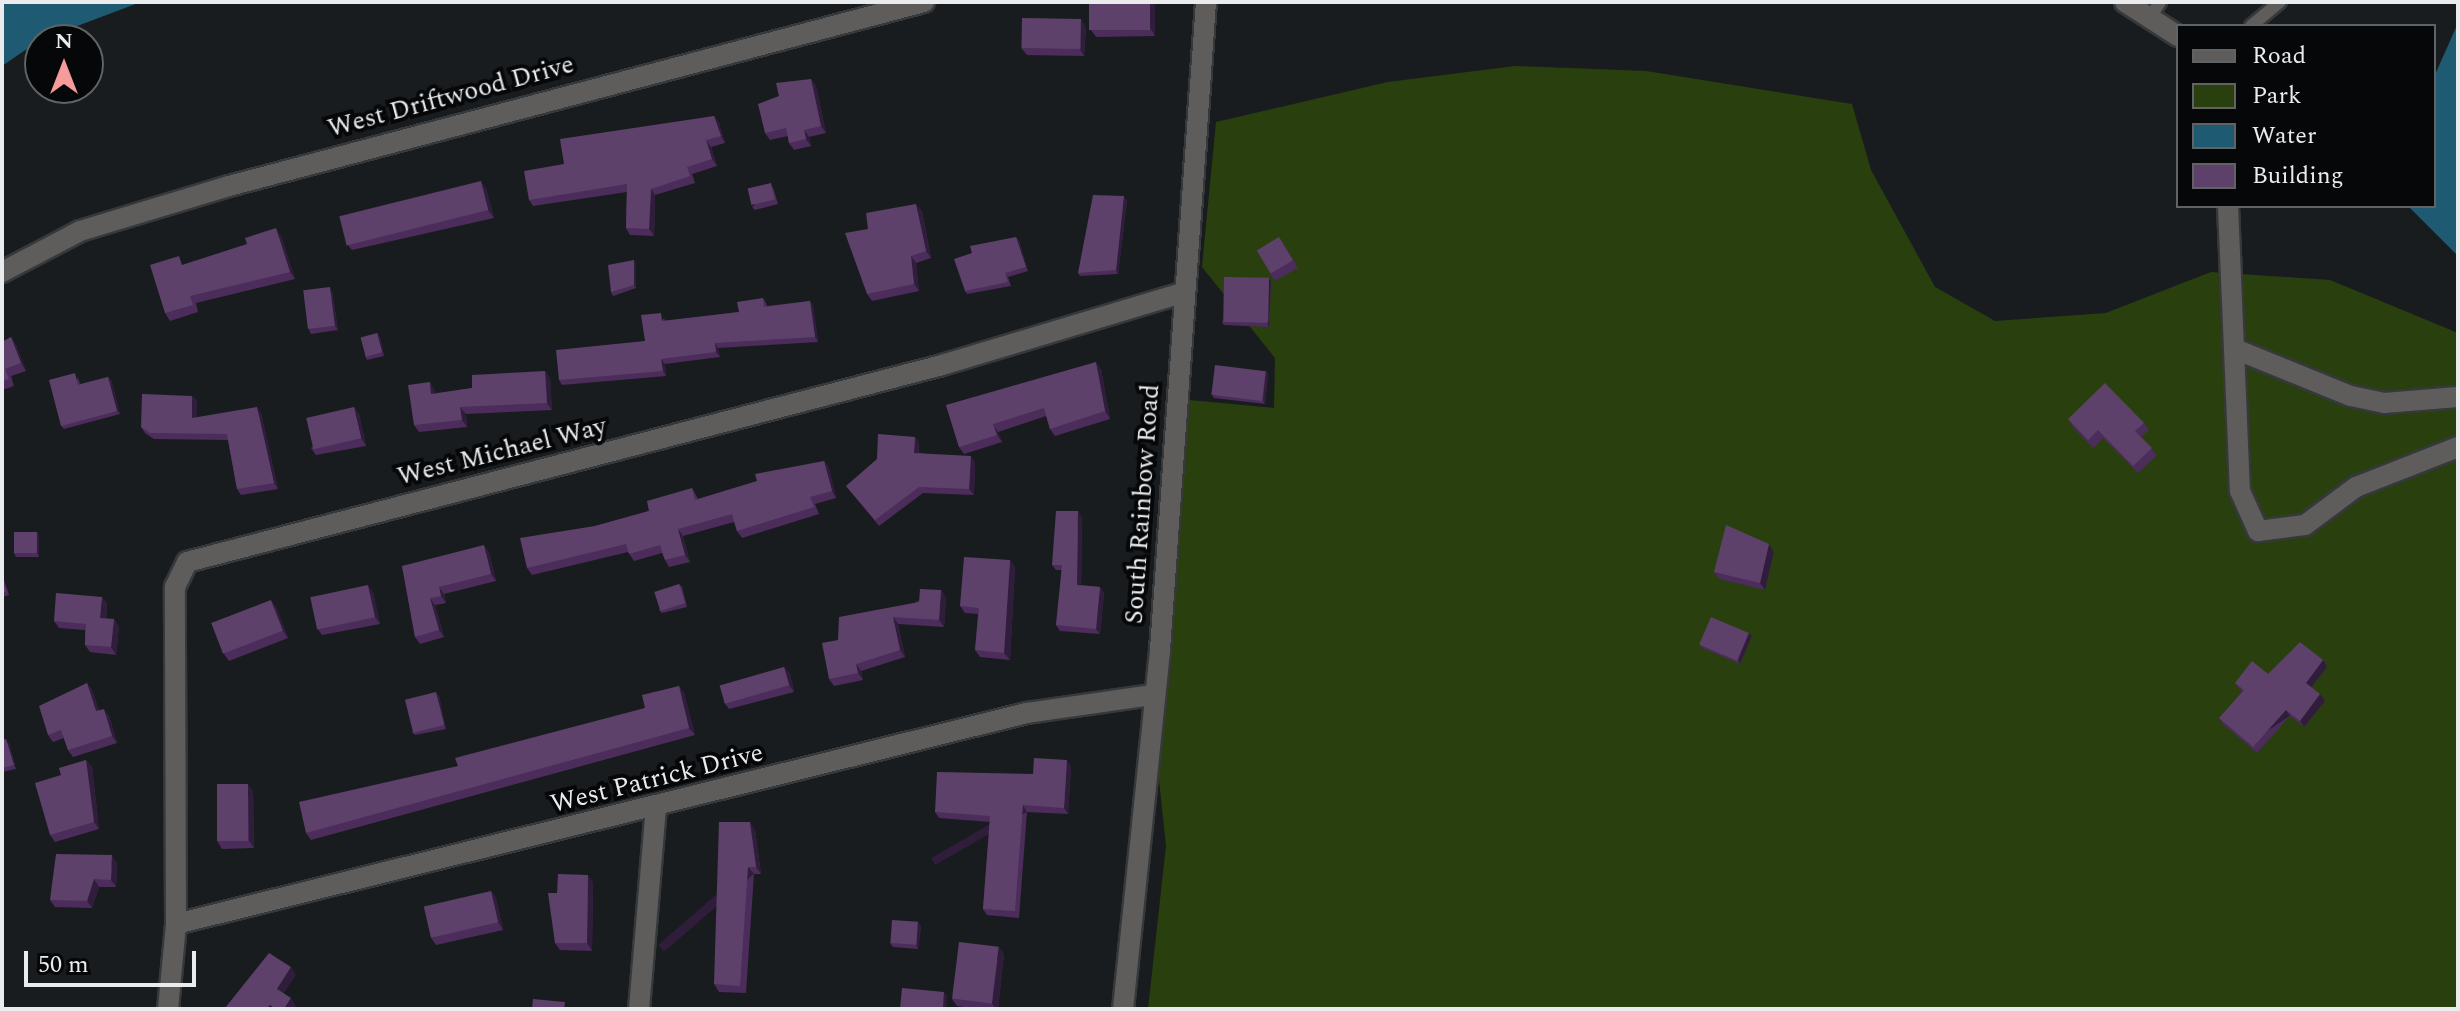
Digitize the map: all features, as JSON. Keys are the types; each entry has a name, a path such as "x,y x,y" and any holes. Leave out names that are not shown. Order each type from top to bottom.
{"street":[{"name":"West Driftwood Drive","path":"2,272 80,231 229,186 924,2"},
{"name":"South Rainbow Road","path":"1123,1009 1152,695 1206,2"},
{"path":"2125,2 2156,9 2176,34"},
{"path":"2228,208 2240,351 2240,491 2258,531 2305,525 2356,487 2458,447"},
{"name":"West Michael Way","path":"168,1009 176,924 175,587 187,562 942,365 1182,293"},
{"path":"2240,351 2351,396 2384,403 2458,397"},
{"name":"West Patrick Drive","path":"176,924 1027,713 1152,695"},
{"path":"639,1009 656,807"}],"lane":[{"path":"2253,24 2280,2"}],"green space":[{"path":"1515,66 1646,71 1852,104 1871,170 1935,287 1995,321 2106,313 2211,272 2330,280 2458,333 2458,1009 1148,1009 1166,846 1158,770 1189,400 1274,408 1275,358 1202,267 1216,122 1388,82"}],"water":[{"path":"2,2 141,2 83,24 24,24 24,51 2,66"},
{"path":"2458,23 2458,256 2410,208 2436,208 2436,72"}],"building":[{"path":"1089,2 1150,2 1150,30 1089,30"},
{"path":"1022,18 1081,19 1080,49 1021,48"},
{"path":"811,79 821,126 804,130 806,139 789,143 786,128 765,133 758,104 779,96 776,83"},
{"path":"714,116 721,136 706,140 712,159 687,167 690,176 651,189 649,229 626,228 627,184 529,200 524,171 564,164 560,139"},
{"path":"481,181 488,210 347,245 339,216"},
{"path":"771,183 775,200 751,205 748,188"},
{"path":"1093,195 1124,196 1116,270 1078,273"},
{"path":"916,204 926,251 911,256 914,284 867,294 845,233 868,229 866,213"},
{"path":"276,228 290,272 190,296 193,305 165,313 150,265 179,256 182,265 247,244 245,238"},
{"path":"1016,237 1026,267 1005,273 1008,282 965,291 954,259 972,253 970,246"},
{"path":"1279,237 1293,260 1271,274 1257,250"},
{"path":"634,260 634,285 611,292 608,265"},
{"path":"1224,277 1269,278 1268,323 1223,322"},
{"path":"330,287 335,326 308,329 303,290"},
{"path":"763,298 764,307 810,301 815,337 715,343 716,352 661,359 663,371 559,380 556,350 645,341 641,315 661,313 662,321 739,312 737,302"},
{"path":"377,333 382,352 366,357 361,337"},
{"path":"11,337 21,363 5,369 9,379 2,381 2,342"},
{"path":"1096,362 1105,411 1050,429 1044,408 993,424 997,435 959,447 946,405"},
{"path":"1215,365 1266,371 1262,401 1211,395"},
{"path":"545,371 547,403 460,407 462,420 414,425 408,385 430,382 431,394 472,388 472,375"},
{"path":"75,373 78,385 108,377 117,411 61,426 49,380"},
{"path":"2105,383 2144,423 2135,431 2152,448 2133,466 2098,430 2088,440 2068,419"},
{"path":"142,394 192,396 192,418 257,407 274,483 237,489 227,434 150,433 141,427"},
{"path":"354,407 361,438 313,449 306,418"},
{"path":"878,434 915,437 914,453 971,456 969,489 919,487 875,520 846,486 877,459"},
{"path":"824,461 832,491 810,497 814,507 737,531 732,514 678,529 685,555 665,560 660,545 629,554 626,544 527,568 520,538 595,526 649,511 647,501 692,488 695,500 757,481 755,474"},
{"path":"1056,511 1078,511 1077,585 1100,587 1096,629 1056,625 1062,565 1052,565"},
{"path":"1726,525 1769,544 1760,583 1714,572"},
{"path":"14,532 37,532 37,553 14,553"},
{"path":"484,545 491,574 439,587 441,596 430,598 439,630 415,637 402,566"},
{"path":"964,557 1010,560 1004,653 975,650 979,608 960,606"},
{"path":"679,584 685,603 660,611 654,592"},
{"path":"368,585 375,617 317,630 310,597"},
{"path":"920,589 941,590 939,620 893,617 900,650 856,664 858,673 829,679 822,643 838,640 839,617 919,602"},
{"path":"56,593 102,597 100,618 114,619 111,647 85,645 86,624 54,621"},
{"path":"271,600 283,631 223,654 211,623"},
{"path":"1711,617 1749,633 1737,661 1699,645"},
{"path":"2300,642 2323,660 2306,683 2320,694 2300,721 2286,710 2253,747 2219,718 2244,690 2235,683 2252,661 2268,674"},
{"path":"784,667 789,685 725,704 720,685"},
{"path":"87,683 96,711 104,709 112,736 68,750 61,730 48,735 39,706"},
{"path":"679,686 689,728 306,833 299,802 458,766 455,758 645,708 642,695"},
{"path":"436,692 444,725 413,733 405,700"},
{"path":"6,739 14,765 2,768 2,740"},
{"path":"1034,758 1067,760 1064,808 1023,805 1015,911 983,909 990,816 935,812 937,772 1033,774"},
{"path":"86,760 94,822 50,835 35,783 61,775 59,768"},
{"path":"217,784 248,784 248,841 217,841"},
{"path":"719,822 750,822 756,867 748,867 740,986 714,984"},
{"path":"56,854 112,855 111,880 94,879 87,901 50,900"},
{"path":"558,874 588,875 587,943 555,943 548,893 557,893"},
{"path":"491,891 498,922 431,938 424,907"},
{"path":"892,920 918,922 916,945 890,943"},
{"path":"959,942 999,947 992,1003 952,999"},
{"path":"269,953 291,967 277,989 291,998 284,1009 275,1009 270,1005 267,1009 225,1008"},
{"path":"902,988 944,992 943,1009 900,1009"},
{"path":"533,999 565,1002 564,1009 532,1009"}]}
